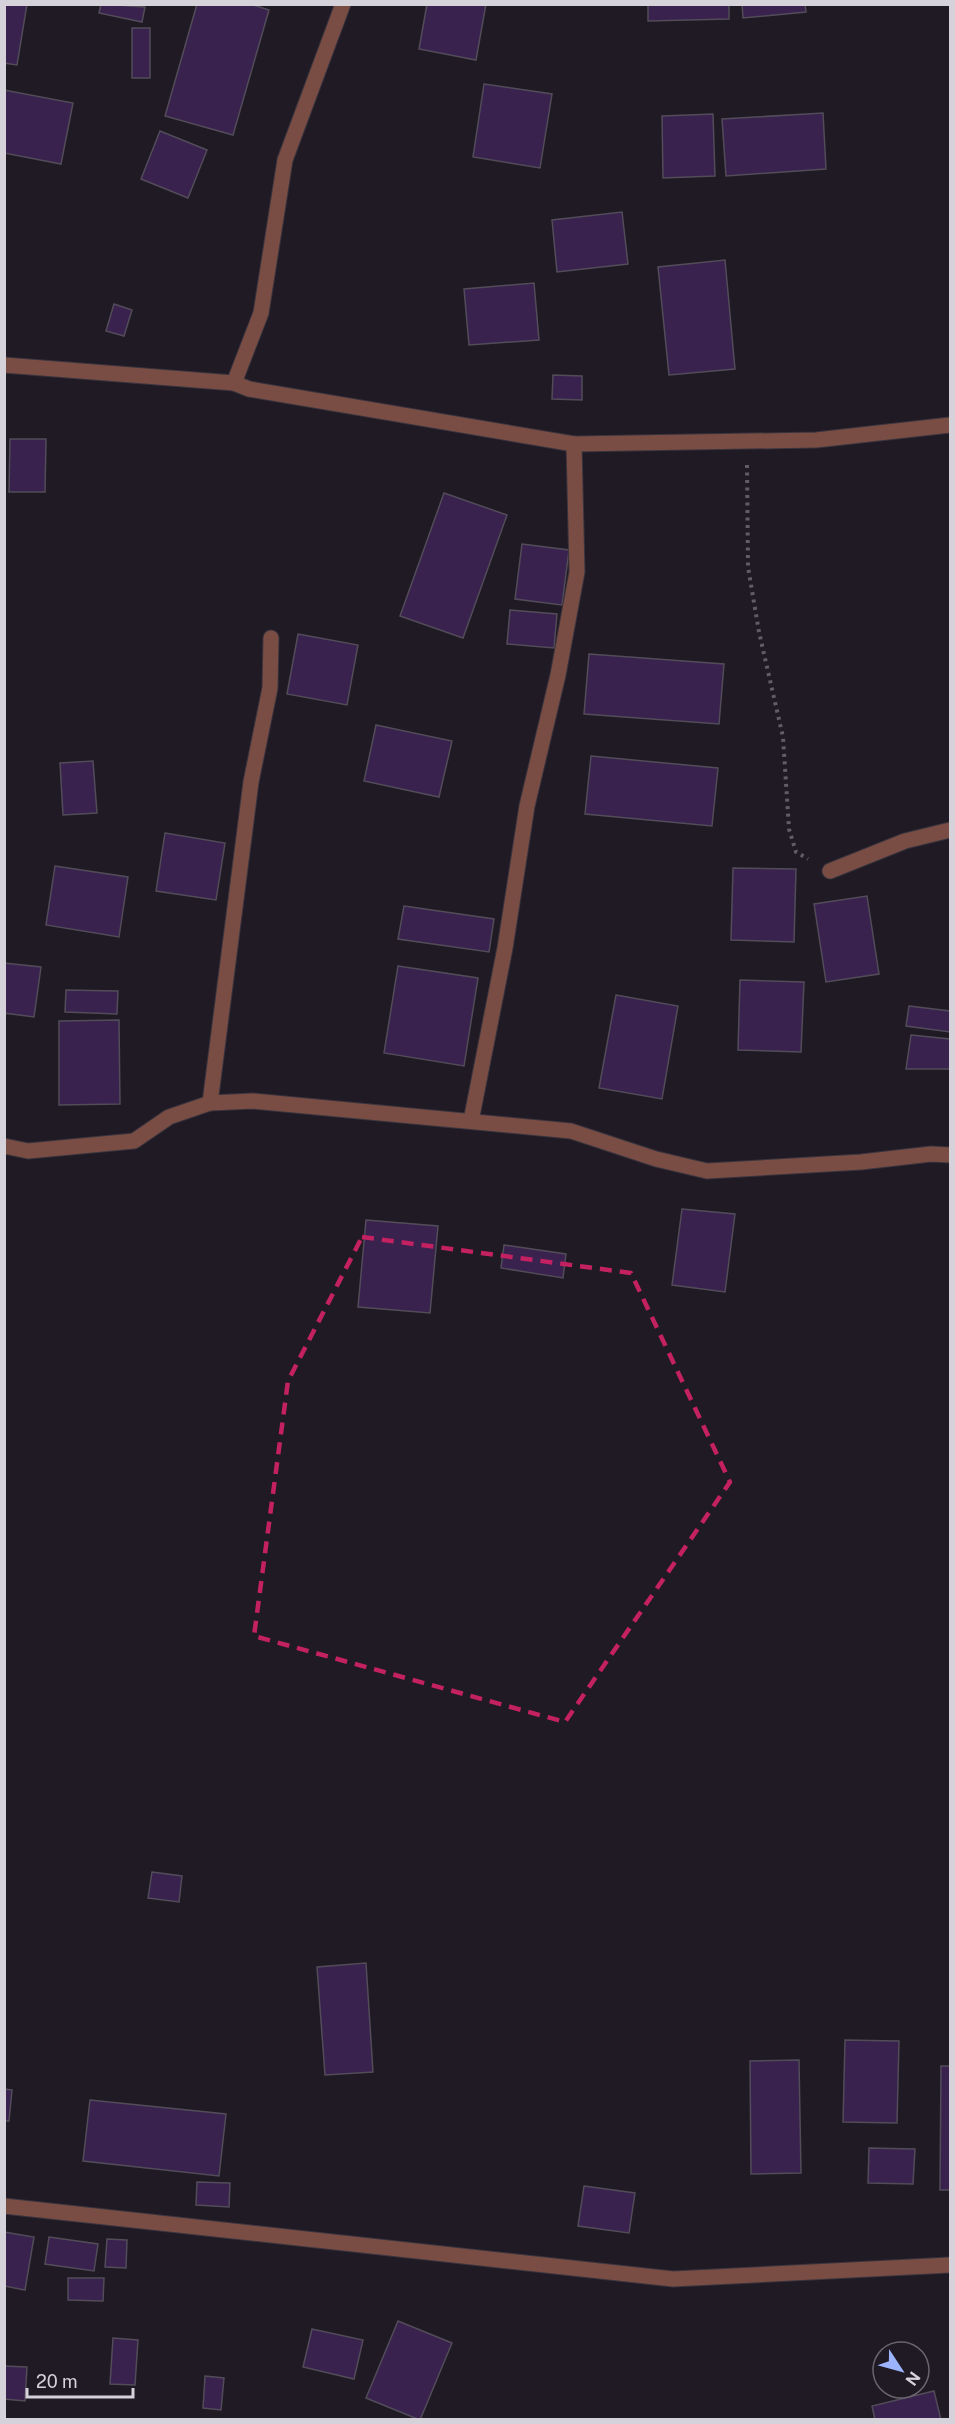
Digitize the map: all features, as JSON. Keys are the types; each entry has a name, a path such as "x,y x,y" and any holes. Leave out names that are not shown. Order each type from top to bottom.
{"street":[{"path":"234,383 261,313 285,160 344,4"},
{"path":"4,365 234,383 249,389 574,444 816,440 951,425"},
{"path":"471,1121 506,948 527,806 558,675 577,572 574,444"},
{"path":"210,1103 251,782 270,688 271,638"},
{"path":"830,871 905,841 951,830"},
{"path":"4,1146 27,1151 134,1141 168,1117 210,1103 253,1101 571,1131 656,1159 707,1171 861,1162 931,1154 951,1155"},
{"path":"4,2206 674,2279 951,2265"}],"path":[{"path":"746,440 748,567 759,632 783,737 789,829 796,852 830,871"}],"highlighted area":[{"path":"362,1237 631,1273 730,1482 565,1722 254,1636 288,1381"}],"building":[{"path":"4,4 27,4 17,65 4,63"},
{"path":"101,4 145,7 142,22 99,13"},
{"path":"197,4 250,4 269,10 233,135 165,116"},
{"path":"427,4 486,4 476,60 419,49"},
{"path":"648,4 729,4 729,19 648,21"},
{"path":"742,4 805,4 806,12 743,18"},
{"path":"132,28 150,28 150,78 132,78"},
{"path":"484,84 552,94 540,168 473,157"},
{"path":"4,90 73,103 61,164 4,153"},
{"path":"823,113 826,169 726,176 722,119"},
{"path":"713,114 715,176 663,178 662,116"},
{"path":"160,131 207,150 188,198 141,179"},
{"path":"622,212 628,264 557,272 552,220"},
{"path":"725,260 735,369 669,375 658,267"},
{"path":"534,283 539,340 469,345 464,289"},
{"path":"114,304 132,310 124,336 106,331"},
{"path":"553,375 582,376 582,400 552,399"},
{"path":"10,439 46,439 45,492 9,492"},
{"path":"444,493 507,515 463,638 400,616"},
{"path":"522,544 569,550 562,605 515,599"},
{"path":"510,610 557,614 554,648 507,644"},
{"path":"298,634 358,645 347,705 287,694"},
{"path":"589,654 724,664 719,724 584,714"},
{"path":"376,725 452,741 439,797 364,781"},
{"path":"591,756 718,768 712,826 585,814"},
{"path":"93,761 97,813 63,815 60,763"},
{"path":"165,833 225,843 216,900 156,891"},
{"path":"55,866 128,877 119,937 46,925"},
{"path":"733,868 796,869 794,942 731,940"},
{"path":"867,896 879,974 826,982 814,904"},
{"path":"404,906 494,919 489,952 398,939"},
{"path":"4,963 41,967 34,1017 4,1013"},
{"path":"398,966 478,978 464,1066 384,1053"},
{"path":"740,980 804,982 801,1052 738,1050"},
{"path":"66,990 118,991 117,1014 65,1012"},
{"path":"616,995 678,1006 662,1099 599,1088"},
{"path":"909,1006 950,1011 950,1032 906,1026"},
{"path":"119,1020 120,1104 59,1105 59,1021"},
{"path":"911,1035 950,1039 950,1069 906,1069"},
{"path":"682,1209 735,1214 725,1292 672,1285"},
{"path":"366,1220 438,1226 430,1313 358,1307"},
{"path":"504,1245 566,1254 563,1278 501,1268"},
{"path":"152,1872 182,1876 179,1902 148,1898"},
{"path":"366,1963 373,2072 325,2075 317,1967"},
{"path":"845,2040 899,2041 897,2123 843,2122"},
{"path":"799,2060 801,2173 751,2174 750,2061"},
{"path":"941,2066 950,2066 950,2190 940,2190"},
{"path":"4,2089 12,2090 9,2121 4,2121"},
{"path":"90,2100 226,2114 219,2176 83,2161"},
{"path":"869,2148 915,2149 913,2184 868,2183"},
{"path":"197,2182 230,2183 229,2207 196,2205"},
{"path":"584,2186 635,2193 629,2233 578,2226"},
{"path":"4,2232 34,2237 25,2290 4,2286"},
{"path":"49,2237 98,2244 94,2271 45,2264"},
{"path":"107,2239 127,2240 126,2268 105,2267"},
{"path":"68,2278 104,2278 103,2301 68,2300"},
{"path":"398,2321 452,2343 420,2420 366,2398"},
{"path":"312,2329 363,2340 354,2379 303,2367"},
{"path":"113,2338 138,2340 135,2385 110,2384"},
{"path":"4,2366 27,2367 25,2401 4,2399"},
{"path":"205,2376 224,2378 221,2410 203,2408"},
{"path":"934,2391 941,2420 875,2420 872,2406 897,2400 931,2400 931,2392"}]}
